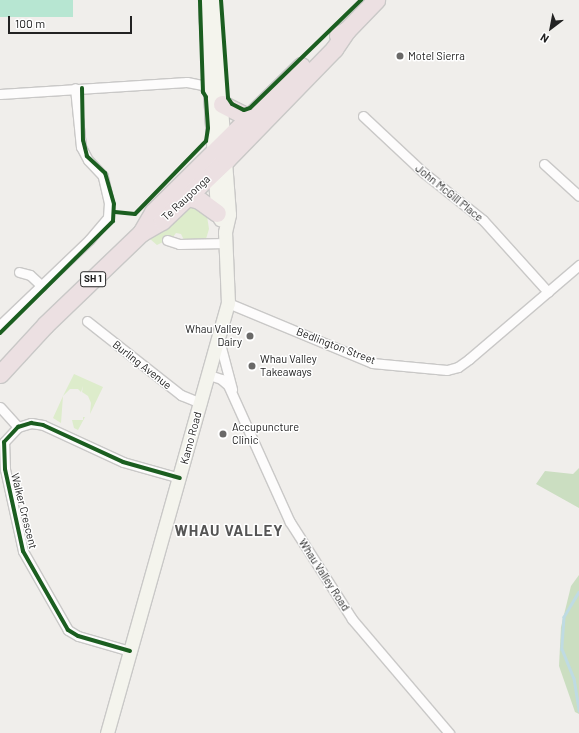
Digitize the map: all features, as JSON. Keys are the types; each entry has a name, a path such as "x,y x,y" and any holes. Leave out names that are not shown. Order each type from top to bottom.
{"highway":[{"name":"SH 1","path":"141,233 153,212 220,156 250,118 326,42 347,30 376,0"},
{"name":"Te Rauponga","path":"0,374 45,325 141,233 162,221 188,198 220,156 334,49 347,30"},
{"path":"216,99 250,118"},
{"path":"188,198 199,200 217,213"}],"main road":[{"name":"Kamo Road","path":"207,0 205,8 208,66 216,99"},
{"name":"Kamo Road","path":"107,733 219,340 228,303 226,238 229,214 220,156 216,99 213,0"},
{"name":"Kamo Road","path":"220,156 217,213 226,238"}],"street":[{"path":"187,82 198,78 208,66"},
{"path":"0,94 187,82 203,85 216,99"},
{"path":"0,325 42,286 104,223 109,210 103,176 83,154 75,88"},
{"name":"John McGill Place","path":"363,116 424,173 483,220 548,292"},
{"path":"544,164 579,196"},
{"path":"167,240 179,244 226,238"},
{"name":"Bedlington Street","path":"228,303 372,362 447,370 458,367 469,359 579,265"},
{"path":"19,272 30,275 42,286"},
{"name":"Burling Avenue","path":"87,321 180,395 201,403"},
{"name":"Whau Valley Road","path":"219,340 234,396 290,522 352,620 449,733"},
{"name":"Whau Valley Road","path":"209,375 221,378 234,396"},
{"path":"0,407 18,427 32,423 43,425 123,462 180,478"},
{"name":"Walker Crescent","path":"18,427 8,435 2,451 25,555 68,630 78,636 130,651"}],"green space":[{"path":"0,0 73,0 73,17 0,17"},
{"path":"192,204 207,216 209,229 206,239 184,240 181,234 176,233 173,237 157,245 150,239 184,207"},
{"path":"74,374 103,387 90,414 91,403 88,396 82,392 83,386 81,392 78,389 70,389 63,396"},
{"path":"63,396 61,423 53,418"},
{"path":"83,417 85,417 78,430 74,428 72,420 83,420"},
{"path":"579,468 579,508 536,484 545,471 573,474"},
{"path":"579,575 579,714 575,712 559,666 561,627 571,586"}],"waterway":[{"path":"579,592 564,617 562,649 574,678 579,711"}],"cycle path":[{"path":"115,212 135,214 206,141 208,128 206,97 203,92 200,0"},
{"path":"221,0 228,98 232,104 244,110 250,108 361,0"},
{"path":"0,333 113,221 114,204 105,173 87,156 83,140 82,88"},
{"path":"130,651 78,636 68,630 23,551 5,469 4,442 18,427 31,423 43,425 123,462 180,478"}],"place":[{"name":"Motel Sierra","path":"400,56"},
{"name":"Whau Valley Dairy","path":"250,336"},
{"name":"Whau Valley Takeaways","path":"252,366"},
{"name":"Accupuncture Clinic","path":"223,434"}],"district":[{"name":"WHAU VALLEY","path":"229,531"}]}
